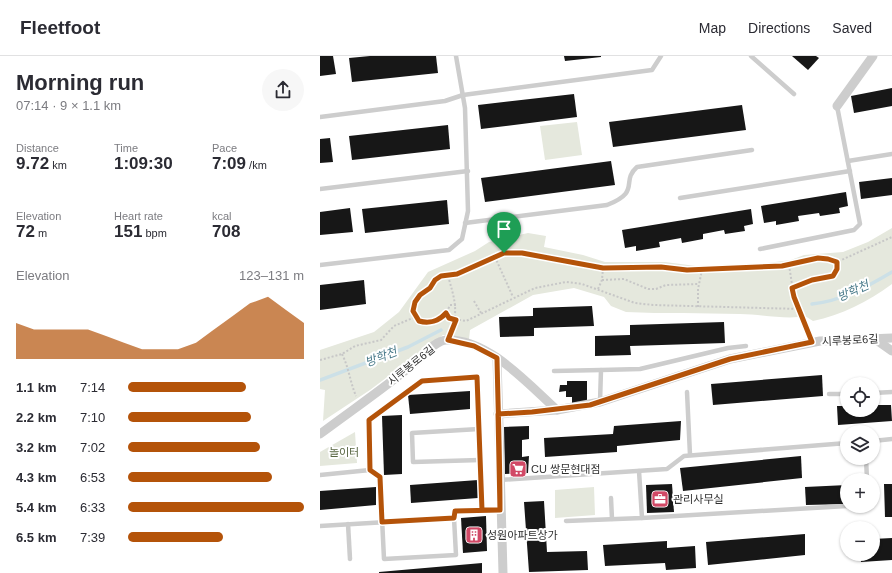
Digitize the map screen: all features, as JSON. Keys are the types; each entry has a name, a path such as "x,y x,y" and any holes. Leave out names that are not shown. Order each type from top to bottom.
{"street":[{"path":"837,106 873,56"},
{"name":"시루봉로6길","path":"320,434 416,362 436,344 448,340 474,346 497,358 557,410 600,402 730,359 812,342 892,338"},
{"path":"876,339 892,351"},
{"path":"497,358 500,510 503,573"},
{"path":"498,414 557,410"}],"lane":[{"path":"320,265 449,250 462,239 468,211 468,171 463,95 456,56"},
{"path":"320,117 445,101 463,95 652,70 661,56"},
{"path":"751,56 794,94"},
{"path":"760,249 854,230 860,224 837,106"},
{"path":"465,223 607,205 621,200 628,192 632,171 637,167 752,150"},
{"path":"848,161 892,154"},
{"path":"680,198 850,170"},
{"path":"320,189 468,171"},
{"path":"554,371 640,369 728,348 746,346"},
{"path":"600,402 601,370"},
{"path":"370,470 369,420 422,381 477,377 482,510"},
{"path":"687,392 690,455"},
{"path":"880,393 892,392"},
{"path":"829,394 840,394"},
{"path":"479,429 412,433 413,462 480,460"},
{"path":"880,440 892,439"},
{"path":"500,480 667,469 684,456 690,455 840,444"},
{"path":"320,475 370,470 380,477 384,558 456,555 455,511 500,510"},
{"path":"639,471 642,518"},
{"path":"611,498 612,519"},
{"path":"566,521 840,506"},
{"path":"320,526 454,518"},
{"path":"348,524 350,559"}],"path":[{"path":"456,305 450,305 442,318 426,323 419,321 413,311 415,302 420,295 430,288 435,280 441,276 457,274 504,253 522,253 603,268 661,267 702,270 789,265 818,258 837,262 892,237"},
{"path":"495,257 513,297"},
{"path":"792,288 812,280 833,276 837,269 837,262"},
{"path":"789,265 792,288 812,342"},
{"path":"598,289 602,280 603,268"},
{"path":"698,307 699,284 702,270"},
{"path":"448,275 456,305 456,320 448,340"},
{"path":"602,280 624,279 648,289 656,289 660,286 666,285 699,284"},
{"path":"446,313 449,318 466,321 513,297 535,288 560,283 582,284 635,303 698,307 799,309"},
{"path":"474,300 481,313"},
{"path":"320,360 342,354 355,346 381,340 394,326 416,317"},
{"path":"342,354 346,361 350,382 359,405"}],"green space":[{"path":"577,122 582,155 545,160 540,126"},
{"path":"892,228 892,284 864,302 834,315 813,321 805,316 790,317 748,314 626,312 611,306 604,297 574,288 533,295 470,330 469,339 443,335 370,390 323,421 325,390 320,389 320,350 374,332 399,312 428,272 475,251 489,242 528,233 546,236 544,247 583,255 605,262 665,262 696,266 767,263 791,260 804,255 843,252 868,242"},
{"name":"놀이터","path":"355,432 357,463 320,466 320,452"},
{"path":"594,487 595,515 555,518 555,490"}],"building":[{"path":"320,56 333,56 336,74 320,76"},
{"path":"370,56 436,56 438,73 352,82 349,58"},
{"path":"564,56 601,56 601,57 565,61"},
{"path":"792,56 816,56 819,58 808,70"},
{"path":"892,88 892,106 854,113 851,96"},
{"path":"574,94 577,117 481,129 478,105"},
{"path":"742,105 746,130 613,147 609,122"},
{"path":"448,125 450,149 352,160 349,136"},
{"path":"330,138 333,162 320,163 320,139"},
{"path":"611,161 615,185 485,202 481,178"},
{"path":"892,178 892,195 861,199 859,182"},
{"path":"846,192 848,206 839,208 840,213 820,216 819,213 798,216 799,221 776,225 776,221 764,223 761,206"},
{"path":"447,200 449,224 365,233 362,209"},
{"path":"350,208 353,232 320,235 320,212"},
{"path":"751,209 753,224 744,226 745,231 725,234 724,230 703,234 703,239 682,243 681,238 659,242 660,247 636,251 636,246 625,248 622,230"},
{"path":"364,280 366,304 320,310 320,285"},
{"path":"592,306 594,326 534,328 534,336 500,337 499,317 533,316 533,308"},
{"path":"724,322 725,343 630,346 631,355 595,356 595,336 630,335 630,325"},
{"path":"822,375 823,396 713,405 711,384"},
{"path":"567,381 587,381 587,402 572,403 572,397 566,397 566,391 559,392 560,385 567,385"},
{"path":"470,391 470,409 410,414 408,395"},
{"path":"880,405 891,405 892,421 838,425 837,406 840,406 840,417 880,417"},
{"path":"402,415 402,474 384,475 382,416"},
{"path":"681,421 680,440 617,446 617,452 545,457 544,438 613,434 614,426"},
{"path":"529,426 529,439 522,440 522,457 529,456 528,473 505,474 504,427"},
{"path":"801,456 802,478 683,491 680,468"},
{"path":"478,480 478,498 411,503 410,485"},
{"name":"관리사무실","path":"672,484 674,512 647,513 646,485"},
{"path":"884,484 892,484 892,517 885,517"},
{"path":"840,485 840,504 806,505 805,487"},
{"path":"376,487 376,505 320,510 320,491"},
{"path":"544,501 547,552 587,551 588,570 529,572 524,502"},
{"name":"성원아파트상가","path":"486,516 487,551 463,553 461,518"},
{"path":"805,534 805,555 708,565 706,542"},
{"path":"892,538 892,560 880,561 880,539"},
{"path":"667,541 667,548 695,546 696,568 666,570 665,563 605,566 603,545"},
{"path":"482,563 482,573 379,573 379,572"}],"waterway":[{"name":"방학천","path":"812,304 843,297 892,272"},
{"name":"방학천","path":"320,380 408,347 441,330"}],"place":[{"name":"CU 쌍문현대점","path":"518,469"},
{"name":"관리사무실","path":"660,499"},
{"name":"성원아파트상가","path":"474,535"}],"route":[{"path":"504,253 457,274 441,276 435,280 430,288 420,295 415,302 413,311 419,321 426,323 442,318 446,313 449,318 456,320 448,340 474,346 497,358 498,414 500,480 500,510 455,511 454,518 382,522 380,477 370,470 369,420 422,381 477,377 482,510 500,510 498,414 557,410 590,405 730,359 812,342 794,297 792,288 812,280 833,276 837,269 837,262 818,258 782,266 761,268 717,270 687,270 661,267 603,268 522,253 504,253"}]}
